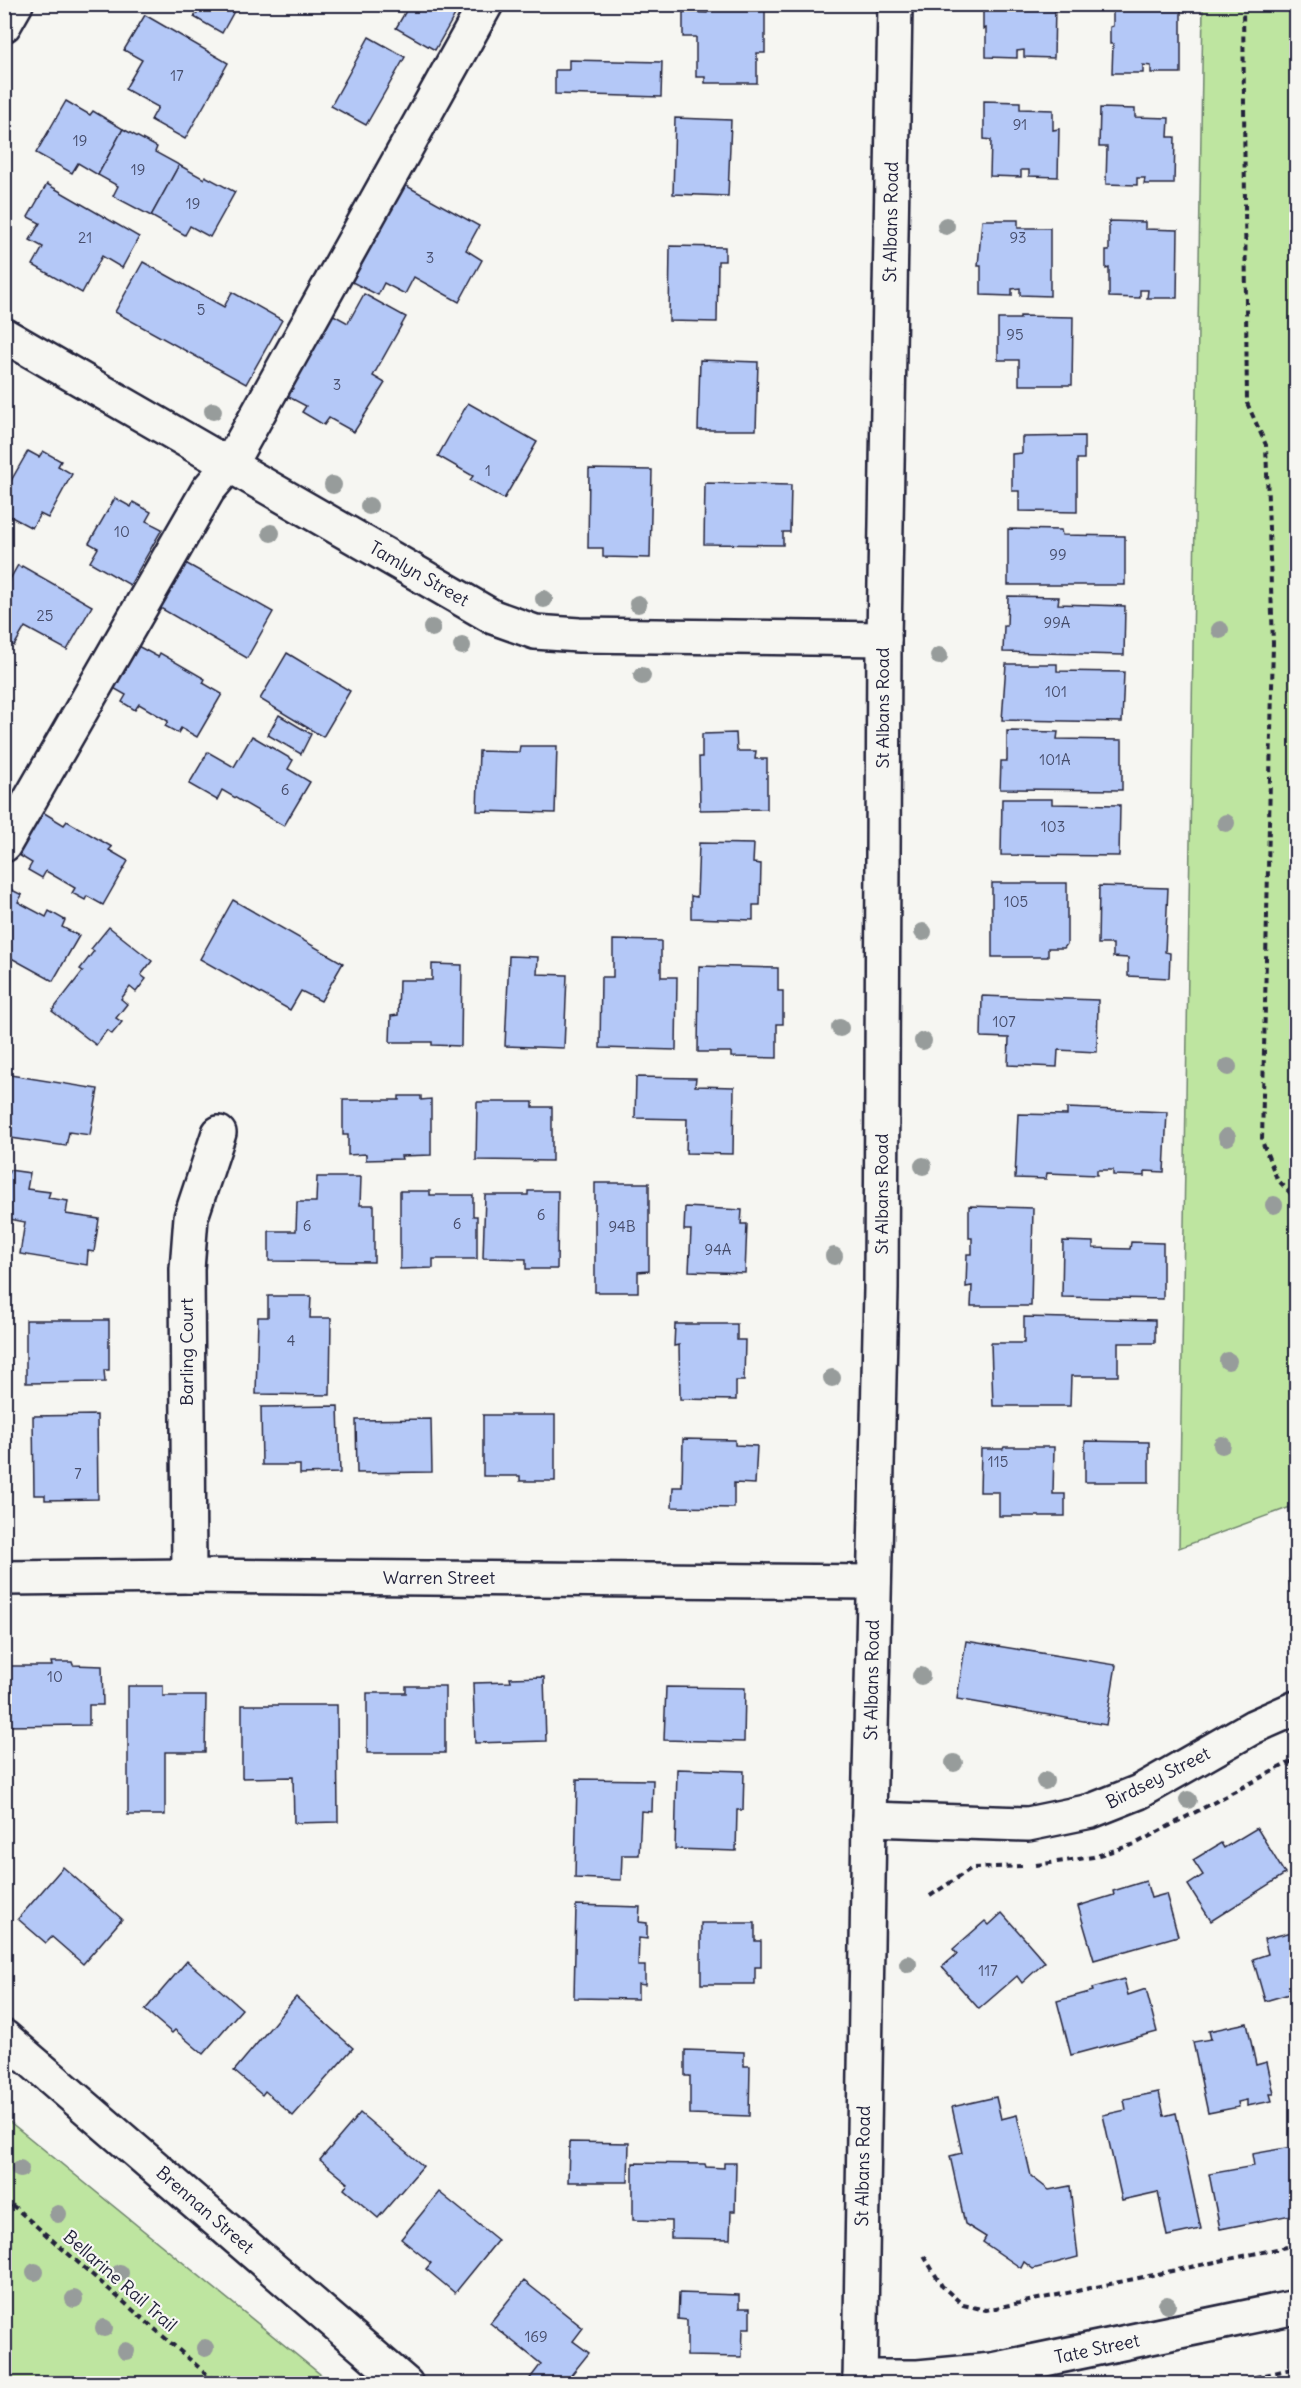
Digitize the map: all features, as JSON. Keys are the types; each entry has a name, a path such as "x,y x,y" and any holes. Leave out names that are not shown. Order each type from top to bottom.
{"street":[{"path":"4,25 16,4"},
{"path":"4,845 208,490 230,464 486,4"},
{"name":"St Albans Road","path":"860,2380 881,1277 884,639 895,4"},
{"name":"Tamlyn Street","path":"4,335 493,617 535,632 579,635 884,639"},
{"name":"Barling Court","path":"189,1576 187,1269 191,1217 219,1133"},
{"name":"Warren Street","path":"4,1578 189,1576 874,1582"},
{"name":"Birdsey Street","path":"869,1819 1028,1824 1091,1811 1139,1792 1253,1727 1296,1708"},
{"name":"Brennan Street","path":"4,2037 406,2384"},
{"name":"Tate Street","path":"860,2380 992,2370 1296,2307"}],"path":[{"path":"1243,4 1247,403 1266,445 1273,643 1262,1141 1277,1179 1296,1199"},
{"name":"Bellarine Rail Trail","path":"4,2198 218,2384"},
{"path":"924,2256 942,2286 963,2305 986,2310 1296,2245"},
{"path":"1224,2384 1296,2368"}],"green space":[{"path":"1203,5 1296,5 1296,1505 1179,1548"},
{"path":"5,2118 331,2383 5,2383"}],"building":[{"path":"182,4 238,4 222,33 194,17 197,13"},
{"path":"410,4 461,4 435,50 396,28"},
{"path":"986,4 1055,4 1054,58 1024,57 1024,50 1017,51 1017,58 986,57 986,28 983,29 983,11 986,11"},
{"path":"1113,4 1181,5 1181,73 1151,73 1151,66 1143,65 1143,73 1112,73 1113,44 1110,44 1110,27 1113,26"},
{"path":"707,9 765,9 765,53 757,53 757,83 705,83 705,77 696,77 696,37 683,37 683,12 707,13"},
{"path":"145,15 228,63 185,139 151,120 158,107 125,89 142,60 124,50"},
{"path":"369,37 405,57 366,125 331,106"},
{"path":"569,60 662,62 661,97 555,94 555,70 569,70"},
{"path":"66,101 90,115 93,111 123,129 98,175 78,163 72,173 36,153"},
{"path":"984,101 1020,102 1020,109 1053,110 1053,130 1059,129 1058,177 1029,176 1029,170 1021,170 1021,177 990,176 991,140 984,139"},
{"path":"1100,108 1135,109 1135,117 1169,118 1168,137 1175,137 1174,184 1144,184 1145,178 1137,178 1137,185 1106,184 1107,147 1099,147"},
{"path":"675,118 731,120 728,196 673,194"},
{"path":"123,129 157,147 155,152 179,165 151,216 113,196 118,186 98,175"},
{"path":"179,165 235,192 210,237 190,226 185,235 151,216"},
{"path":"47,184 139,237 122,268 102,256 82,293 33,265 43,247 30,240 40,223 28,217"},
{"path":"405,185 479,226 466,250 482,260 459,302 414,277 405,294 384,283 378,295 352,282"},
{"path":"982,220 1018,220 1018,228 1050,228 1050,296 1020,295 1020,288 1012,289 1012,296 981,295 981,266 978,266"},
{"path":"1109,221 1145,222 1145,229 1178,230 1177,298 1147,298 1148,290 1140,290 1140,298 1109,297 1109,268 1106,269 1106,251 1109,251"},
{"path":"670,246 725,247 725,261 718,261 717,322 669,321"},
{"path":"143,262 224,307 232,292 282,320 246,384 115,312"},
{"path":"364,294 406,317 373,376 385,383 354,432 329,418 324,425 302,412 306,406 285,395 330,313 348,323"},
{"path":"1020,316 1073,317 1072,385 1019,385 1019,360 998,360 998,319 1020,319"},
{"path":"700,360 758,362 756,430 698,430"},
{"path":"468,403 537,442 504,499 470,480 473,476 438,456"},
{"path":"1084,436 1084,459 1077,459 1077,512 1019,511 1019,491 1012,491 1012,454 1022,453 1022,437"},
{"path":"28,451 39,457 43,451 61,461 58,466 72,474 48,518 40,514 32,528 4,513 4,493"},
{"path":"589,469 652,470 650,558 603,557 603,548 588,548"},
{"path":"705,483 791,485 790,532 783,532 783,545 704,544"},
{"path":"115,498 131,507 133,502 151,512 146,521 162,529 130,585 90,562 98,548 89,543"},
{"path":"1008,529 1061,530 1062,535 1125,536 1125,585 1008,585"},
{"path":"180,560 273,612 247,658 155,605"},
{"path":"18,565 92,606 67,650 25,627 14,646 4,640 4,590"},
{"path":"1008,596 1059,597 1058,604 1125,606 1124,655 1003,652"},
{"path":"134,644 158,657 160,653 205,679 203,683 222,694 197,737 181,728 178,733 165,726 168,721 139,704 135,710 122,702 126,695 110,686"},
{"path":"287,653 350,691 323,737 260,699"},
{"path":"1006,664 1057,664 1057,671 1124,672 1122,722 1002,720"},
{"path":"279,715 311,734 301,754 268,735"},
{"path":"1007,731 1058,732 1057,739 1122,740 1122,790 1000,789 1001,761 1007,761"},
{"path":"736,733 737,751 756,751 755,759 767,759 767,809 700,810 699,757 702,757 702,734"},
{"path":"252,736 293,760 288,769 310,782 284,826 222,790 217,800 189,784 208,752 234,767"},
{"path":"520,746 557,746 555,813 477,811 479,751 519,752"},
{"path":"1002,799 1052,799 1052,804 1120,805 1119,856 1001,855"},
{"path":"41,811 64,825 67,821 112,847 109,850 128,861 103,905 87,896 85,900 72,893 75,888 46,871 42,878 28,870 32,863 17,854"},
{"path":"699,843 754,844 753,863 761,864 760,905 753,905 753,920 691,918 691,896 697,897"},
{"path":"992,883 1067,883 1067,944 1064,948 1048,948 1048,957 992,957"},
{"path":"1099,886 1168,888 1165,952 1170,953 1169,978 1128,976 1128,958 1113,957 1113,944 1098,944"},
{"path":"6,887 22,895 18,902 46,917 49,911 65,920 62,927 79,936 53,981 4,954 4,891"},
{"path":"233,900 343,963 321,1001 301,991 290,1010 200,959"},
{"path":"109,927 152,961 141,975 146,979 136,992 130,987 121,999 127,1004 116,1018 122,1022 112,1034 107,1030 96,1045 52,1011 83,971 80,969 94,951 91,949"},
{"path":"613,940 661,941 661,977 677,977 676,1050 600,1048 601,977 613,977"},
{"path":"509,956 538,957 537,974 567,975 564,1048 505,1046"},
{"path":"432,964 462,965 461,1046 432,1045 432,1042 390,1042 391,1016 398,1015 399,980 432,980"},
{"path":"699,966 778,968 778,991 783,991 783,1024 777,1024 777,1058 731,1057 731,1052 698,1052"},
{"path":"982,996 1098,1000 1097,1052 1058,1050 1057,1067 1008,1065 1009,1038 981,1037"},
{"path":"4,1074 98,1089 90,1135 69,1132 66,1146 4,1137"},
{"path":"636,1077 696,1078 695,1086 734,1087 733,1154 686,1153 687,1119 635,1118"},
{"path":"399,1096 421,1096 421,1100 431,1099 431,1155 366,1160 366,1154 348,1155 348,1135 343,1135 343,1100 399,1100"},
{"path":"477,1102 533,1102 533,1107 552,1107 552,1161 476,1160"},
{"path":"1067,1108 1167,1112 1164,1172 1145,1171 1145,1176 1113,1175 1113,1170 1097,1170 1097,1175 1047,1173 1046,1179 1015,1178 1018,1114 1067,1115"},
{"path":"9,1170 30,1173 27,1189 50,1192 48,1198 68,1201 66,1214 99,1219 94,1252 88,1251 87,1265 20,1254 25,1222 4,1218 4,1200"},
{"path":"317,1177 361,1177 360,1205 374,1205 374,1262 269,1261 269,1231 296,1231 297,1202 316,1202"},
{"path":"595,1183 649,1183 649,1271 638,1272 638,1292 595,1292"},
{"path":"400,1191 430,1191 430,1195 473,1195 473,1216 477,1216 477,1259 433,1259 433,1268 400,1269"},
{"path":"528,1191 558,1191 557,1269 526,1269 526,1259 483,1258 485,1195 528,1195"},
{"path":"969,1206 1033,1208 1031,1306 971,1306 972,1286 966,1287 967,1254 972,1254 972,1238 969,1238"},
{"path":"685,1207 742,1210 741,1224 747,1224 745,1273 689,1271 691,1230 684,1230"},
{"path":"1063,1241 1093,1242 1093,1248 1130,1249 1131,1242 1163,1243 1163,1299 1062,1297"},
{"path":"268,1296 311,1296 310,1318 331,1318 330,1395 256,1394 258,1317 268,1317"},
{"path":"1024,1317 1155,1320 1155,1343 1118,1343 1118,1376 1071,1376 1070,1406 993,1406 991,1343 1024,1343"},
{"path":"26,1320 109,1320 109,1370 104,1370 105,1382 26,1383"},
{"path":"675,1324 737,1324 737,1340 745,1340 744,1381 736,1381 736,1400 680,1399 679,1345 674,1346"},
{"path":"338,1406 340,1473 300,1474 300,1465 262,1465 261,1407"},
{"path":"97,1415 98,1499 45,1500 45,1495 34,1495 33,1416"},
{"path":"483,1415 555,1415 555,1481 520,1481 520,1476 483,1476"},
{"path":"431,1419 432,1472 357,1473 356,1420"},
{"path":"683,1439 735,1440 735,1445 757,1446 755,1484 734,1483 734,1508 672,1507 673,1487 682,1487"},
{"path":"1085,1441 1149,1442 1149,1482 1085,1482"},
{"path":"1004,1447 1054,1447 1053,1494 1065,1494 1065,1516 999,1516 999,1492 980,1492 981,1449 1003,1449"},
{"path":"1296,1578 1296,1614 1289,1579"},
{"path":"966,1641 1116,1665 1106,1725 957,1699"},
{"path":"51,1662 102,1666 103,1705 89,1705 89,1725 4,1726 4,1666 52,1666"},
{"path":"544,1677 546,1741 475,1743 473,1683 511,1682 510,1678"},
{"path":"128,1686 163,1686 163,1696 206,1696 205,1752 165,1752 165,1815 128,1815"},
{"path":"406,1686 445,1686 445,1753 367,1753 367,1693 406,1693"},
{"path":"666,1687 745,1688 744,1742 664,1740"},
{"path":"242,1705 337,1705 338,1822 294,1823 293,1777 242,1778"},
{"path":"677,1769 744,1771 743,1810 737,1810 736,1851 675,1849"},
{"path":"577,1779 653,1780 652,1812 641,1811 639,1855 622,1855 621,1880 575,1878"},
{"path":"1296,1804 1296,1832 1290,1806"},
{"path":"1257,1828 1285,1874 1211,1921 1188,1885 1203,1875 1193,1860 1221,1843 1224,1848"},
{"path":"63,1867 122,1919 83,1964 52,1937 46,1943 18,1919"},
{"path":"1146,1881 1151,1898 1166,1894 1178,1936 1094,1960 1078,1906 1114,1895 1113,1891"},
{"path":"576,1905 640,1907 639,1922 647,1923 647,1939 639,1938 638,1966 645,1966 645,1985 638,1984 638,1999 574,1998"},
{"path":"1002,1913 1045,1962 1022,1983 1017,1976 979,2009 942,1967 957,1954 953,1949 985,1921 989,1925"},
{"path":"701,1923 755,1923 755,1941 761,1941 761,1967 755,1967 755,1984 701,1984"},
{"path":"1296,1931 1296,1992 1265,2001 1253,1959 1268,1954 1264,1939"},
{"path":"187,1961 242,2009 203,2054 175,2030 172,2033 145,2010"},
{"path":"1124,1979 1128,1995 1146,1989 1157,2032 1071,2055 1057,2001"},
{"path":"296,1997 353,2048 293,2116 265,2091 262,2095 234,2071"},
{"path":"1247,2023 1256,2065 1267,2062 1274,2094 1270,2094 1272,2101 1247,2106 1247,2100 1238,2102 1239,2107 1208,2113 1193,2042 1211,2039 1209,2031"},
{"path":"685,2050 744,2052 744,2066 750,2066 749,2116 690,2114 690,2076 685,2076"},
{"path":"1159,2092 1164,2116 1176,2113 1201,2229 1167,2236 1158,2192 1122,2200 1103,2115 1126,2110 1124,2099"},
{"path":"996,2097 1001,2119 1017,2115 1031,2176 1049,2190 1070,2186 1078,2257 1033,2269 1024,2262 1021,2268 983,2242 986,2237 965,2224 950,2156 962,2153 952,2107"},
{"path":"360,2113 423,2166 378,2218 344,2189 348,2183 320,2160"},
{"path":"569,2142 629,2143 628,2182 568,2182"},
{"path":"1291,2147 1296,2177 1296,2191 1294,2191 1296,2214 1220,2229 1209,2174 1254,2166 1252,2154"},
{"path":"633,2163 705,2164 706,2167 724,2168 724,2163 736,2163 735,2211 731,2211 730,2239 671,2238 671,2221 633,2220"},
{"path":"439,2192 498,2240 455,2293 426,2269 431,2263 401,2239"},
{"path":"524,2281 583,2328 573,2341 589,2353 564,2384 531,2384 528,2381 541,2364 490,2323"},
{"path":"679,2293 739,2295 739,2308 750,2308 750,2328 743,2328 742,2357 687,2356 687,2320 678,2319"}]}
